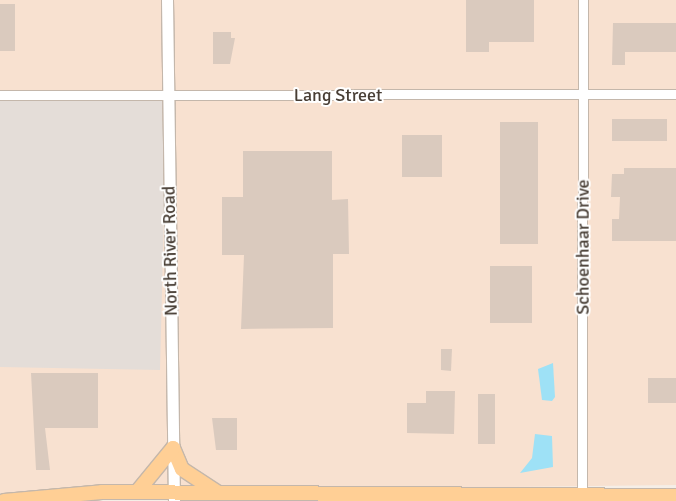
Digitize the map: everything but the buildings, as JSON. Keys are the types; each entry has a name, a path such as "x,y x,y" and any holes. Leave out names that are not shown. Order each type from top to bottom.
{"main road":[{"path":"137,492 173,448 182,469 220,493"},
{"path":"4,501 137,492 174,497 220,493 676,496"}],"street":[{"name":"North River Road","path":"167,0 174,497"},
{"name":"Schoenhaar Drive","path":"582,0 584,94 582,494"},
{"name":"Lang Street","path":"0,95 676,94"}],"shaded area":[{"path":"0,0 676,0 676,485 0,493"},
{"path":"0,95 167,95 160,370 0,367"}],"water":[{"path":"553,363 555,397 552,401 542,400 538,369"},
{"path":"535,434 552,436 553,467 520,473 532,458"}]}
